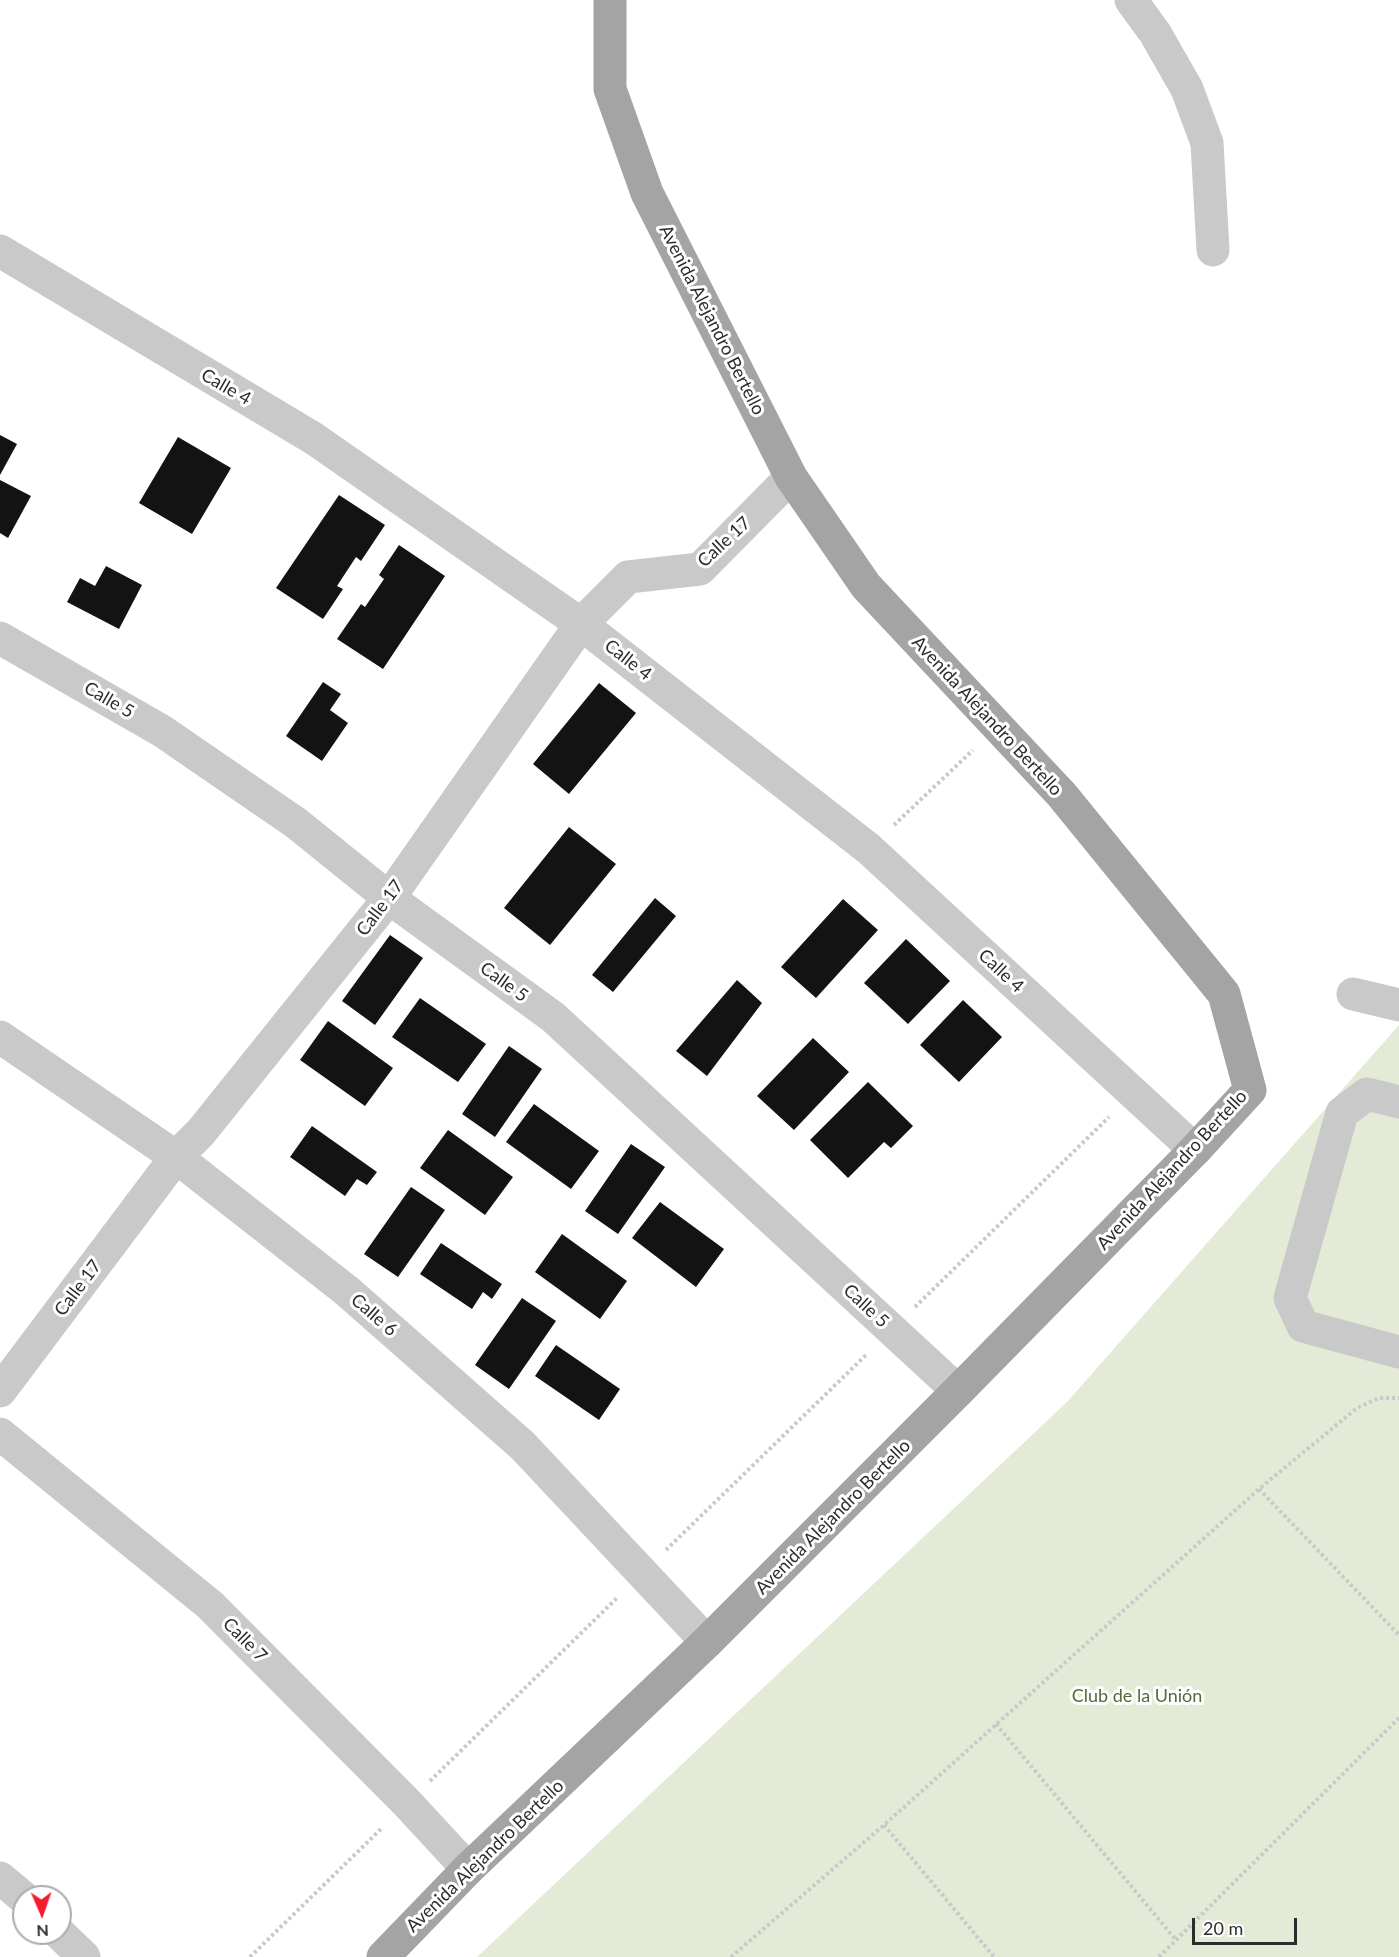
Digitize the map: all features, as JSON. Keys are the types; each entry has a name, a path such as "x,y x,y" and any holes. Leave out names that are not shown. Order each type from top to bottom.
{"main road":[{"name":"Avenida Alejandro Bertello","path":"383,1957 468,1869 707,1642 958,1392 1250,1090 1224,994 1062,795 866,586 791,477 647,193 610,89 610,0"}],"street":[{"path":"1131,0 1155,33 1187,89 1207,143 1213,250"},
{"name":"Calle 4","path":"0,251 313,438 581,624 869,849 1194,1150"},
{"name":"Calle 17","path":"0,1391 176,1157 201,1132 389,898 581,624 628,577 700,569 791,477"},
{"name":"Calle 5","path":"0,638 162,731 296,823 389,898 553,1017 958,1392"},
{"path":"1353,994 1399,1005"},
{"name":"Calle 6","path":"0,1037 176,1157 347,1291 523,1446 707,1642"},
{"path":"1399,1102 1366,1094 1342,1113 1290,1298 1303,1326 1399,1352"},
{"name":"Calle 7","path":"0,1434 210,1605 407,1803 468,1869"},
{"path":"0,1878 12,1888"},
{"path":"72,1945 84,1957"}],"path":[{"path":"869,849 998,726"},
{"path":"250,1957 1133,1093"},
{"path":"731,1957 884,1825 1259,1489 1357,1408 1379,1398 1399,1398"},
{"path":"1259,1489 1399,1635"},
{"path":"1159,1957 1399,1718"},
{"path":"996,1724 1176,1940"},
{"path":"884,1825 994,1957"}],"green space":[{"name":"Club de la Unión","path":"1399,1025 1399,1957 477,1957 1067,1402"}],"building":[{"path":"0,435 17,444 0,475"},
{"path":"178,437 231,468 192,534 139,503"},
{"path":"0,480 31,496 8,538 0,533"},
{"path":"339,495 385,525 361,561 356,557 337,586 343,589 323,619 276,588"},
{"path":"399,545 445,576 383,669 337,639 361,604 365,607 384,579 379,575"},
{"path":"106,566 142,585 119,629 67,602 80,578 95,586"},
{"path":"323,682 341,694 330,710 348,723 322,761 286,736"},
{"path":"599,683 636,713 569,794 533,764"},
{"path":"569,827 616,864 550,945 504,908"},
{"path":"655,898 676,916 613,992 592,975"},
{"path":"843,899 878,930 816,998 781,967"},
{"path":"390,935 423,958 375,1025 342,1001"},
{"path":"906,939 950,981 908,1024 864,983"},
{"path":"737,980 762,1003 707,1076 676,1051"},
{"path":"420,998 486,1044 458,1082 392,1037"},
{"path":"963,1000 1002,1037 959,1082 920,1045"},
{"path":"328,1021 393,1068 365,1106 300,1060"},
{"path":"813,1038 849,1072 794,1130 757,1096"},
{"path":"509,1046 542,1069 495,1137 462,1114"},
{"path":"868,1082 913,1126 891,1148 884,1142 848,1178 810,1140"},
{"path":"534,1104 599,1151 571,1189 506,1142"},
{"path":"312,1126 377,1172 367,1185 357,1179 345,1196 290,1157"},
{"path":"448,1130 513,1177 485,1215 420,1168"},
{"path":"631,1144 665,1167 618,1234 585,1211"},
{"path":"411,1187 445,1210 398,1277 364,1254"},
{"path":"660,1202 724,1249 696,1287 632,1238"},
{"path":"562,1234 627,1281 600,1319 535,1272"},
{"path":"441,1243 502,1284 492,1299 483,1292 472,1309 420,1274"},
{"path":"522,1298 556,1321 509,1389 475,1365"},
{"path":"556,1345 620,1389 599,1420 535,1376"}]}
